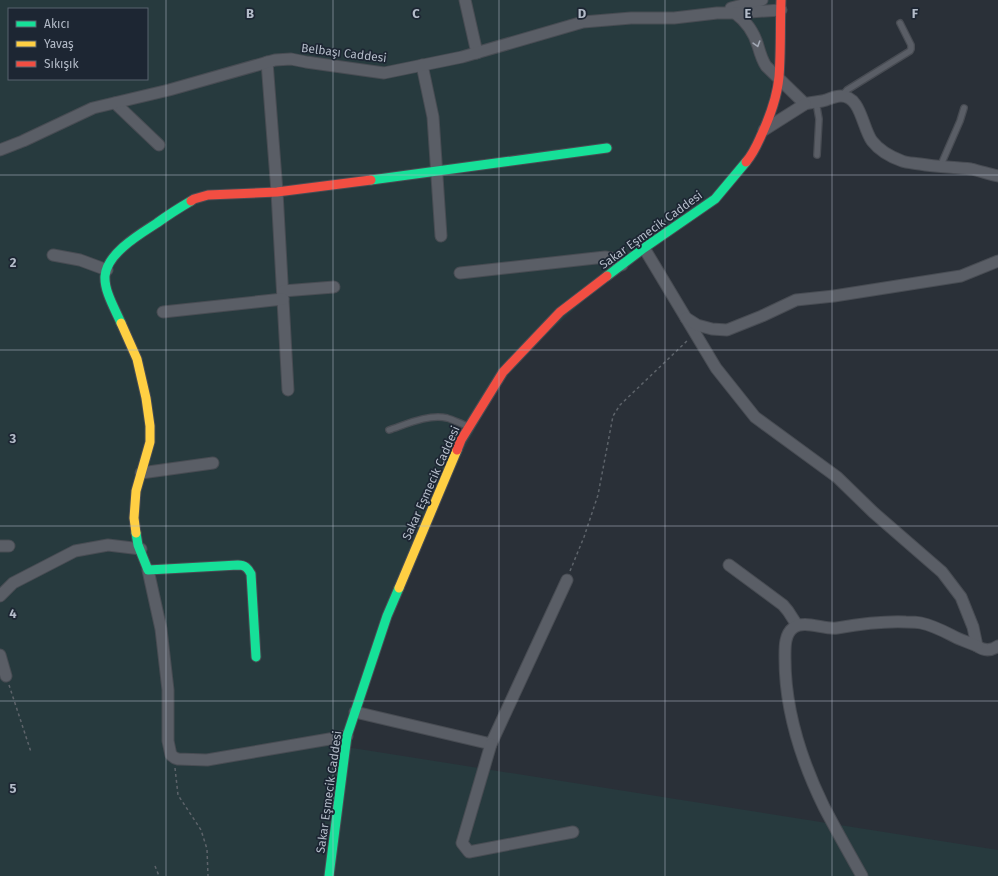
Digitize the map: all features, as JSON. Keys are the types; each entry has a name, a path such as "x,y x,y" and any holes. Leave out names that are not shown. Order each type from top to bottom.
{"street":[{"path":"465,0 477,53"},
{"name":"Belbaşı Caddesi","path":"717,13 757,1"},
{"name":"Belbaşı Caddesi","path":"0,150 23,141 93,108 169,90 275,60 291,59 384,73 462,57 583,22 630,18 674,18 717,13 735,14 781,5"},
{"name":"Sakar Eşmecik Caddesi","path":"329,876 347,736 387,616 461,440 503,372 560,312 644,248 715,199 751,156 764,130 775,98 779,78 781,5"},
{"path":"735,14 744,20 752,30 762,60 766,66 811,103"},
{"path":"267,62 277,192 288,390"},
{"path":"422,65 433,117 441,236"},
{"path":"764,130 811,103 837,96 848,97 852,99 858,107 865,127 872,140 890,156 903,162 972,170 998,176"},
{"path":"115,103 159,145"},
{"path":"347,736 207,760 178,759 173,757 168,741 168,690 161,629 148,570 141,549 138,545 134,518 136,491 150,442 150,426 146,398 137,359 106,289 105,276 108,264 130,241 184,205 208,195 277,192 607,148"},
{"path":"644,248 716,368 755,417 837,477 873,512 942,572 961,597 973,627 977,646"},
{"path":"53,255 80,260 107,270"},
{"path":"460,273 605,257 612,258 622,265"},
{"path":"684,316 697,325 712,330 727,330 796,300 834,296 961,276 998,261"},
{"path":"163,312 334,287"},
{"path":"141,473 213,463"},
{"path":"0,596 13,583 75,551 108,545 141,549"},
{"path":"148,570 238,565 248,568 251,574 256,657"},
{"path":"729,565 783,604 797,625"},
{"path":"567,580 491,744 462,843 469,852 573,832"},
{"path":"862,876 821,800 804,759 791,716 785,673 785,645 789,632 797,625 803,624 833,628 895,622 920,623 941,629 985,650 990,650 998,646"},
{"path":"0,655 6,676"},
{"path":"355,712 491,744"}],"lane":[{"path":"842,96 847,90 910,51 911,45 900,24"},
{"path":"811,103 819,119 817,155"},
{"path":"940,167 964,108"},
{"path":"389,430 425,419 436,418 447,418 469,427"}],"path":[{"path":"567,580 584,537 598,495 613,416 620,405 695,334"},
{"path":"6,676 31,752"},
{"path":"173,757 178,795 201,830 207,849 208,876"},
{"path":"155,866 159,876"}],"green space":[{"path":"0,0 782,0 767,119 726,185 621,267 506,371 426,522 346,747 998,850 998,876 0,876"}],"traffic: fast":[{"path":"371,180 607,148"},
{"path":"607,276 644,248 715,199 746,162"},
{"path":"121,323 106,288 105,276 107,268 125,245 169,214 191,201"},
{"path":"136,533 138,545 148,570 238,565 244,566 247,569 251,574 256,657"},
{"path":"329,876 347,736 387,616 399,588"}],"traffic: slow":[{"path":"121,323 137,359 146,398 150,426 150,442 136,491 134,518 136,533"},
{"path":"399,588 457,450"}],"traffic: jam":[{"path":"746,162 754,151 763,131 776,93 780,67 781,0"},
{"path":"191,201 208,195 277,192 371,180"},
{"path":"457,450 461,440 503,372 560,312 607,276"}]}
